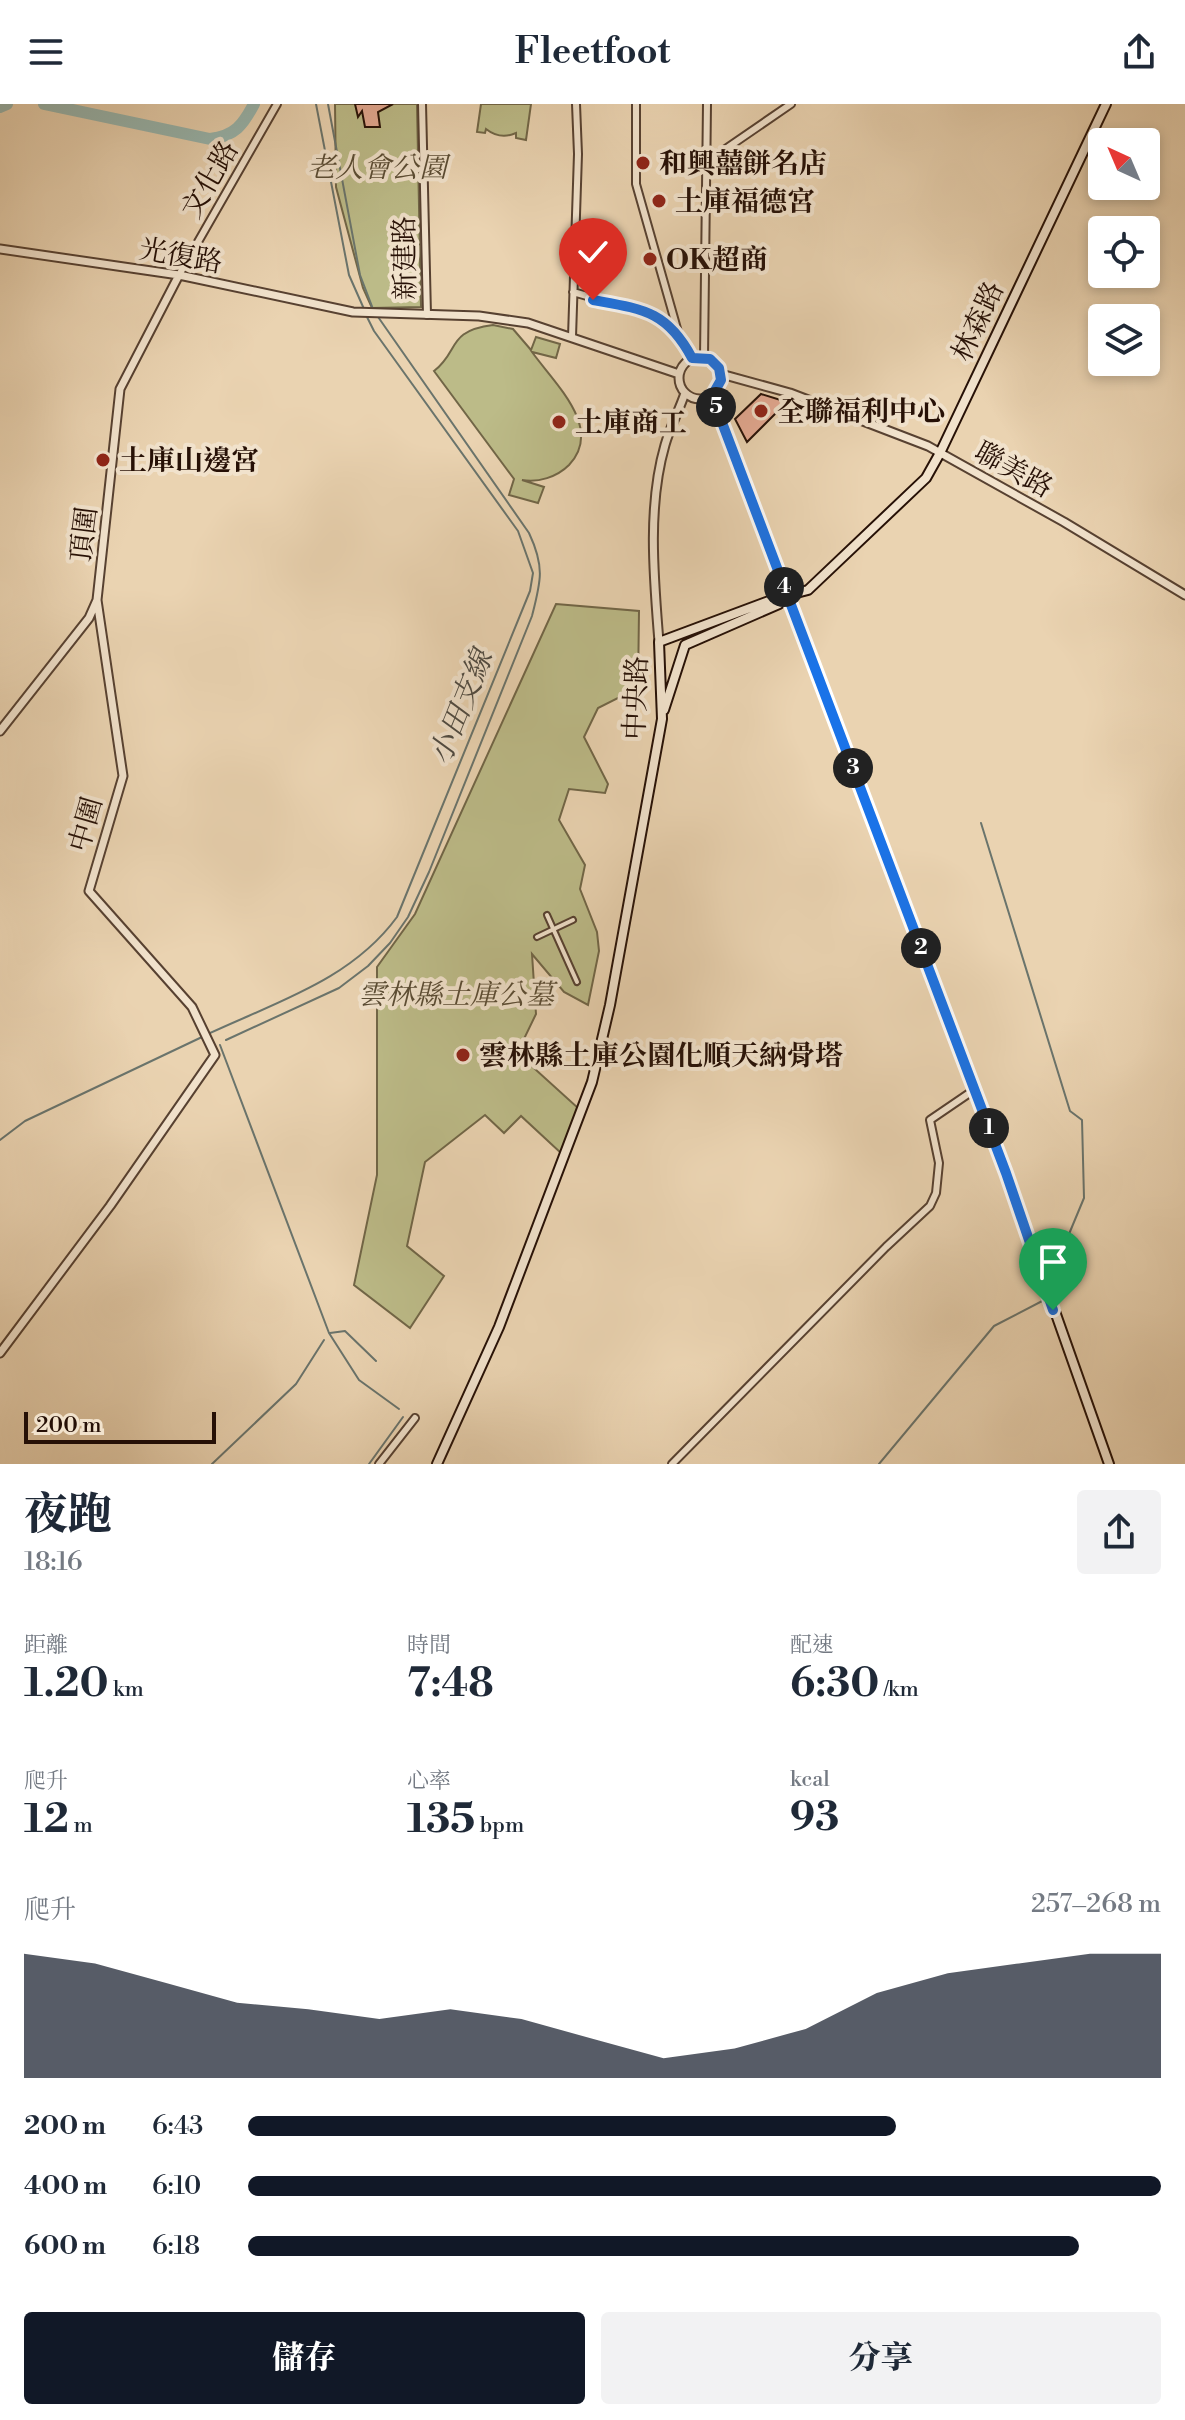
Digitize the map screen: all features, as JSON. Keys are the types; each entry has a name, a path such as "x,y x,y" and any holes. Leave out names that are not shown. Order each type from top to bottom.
{"main road":[{"name":"林森路","path":"659,642 808,590 926,478 1106,104"},
{"path":"712,396 974,1090 1109,1464"},
{"name":"林森路","path":"662,719 685,645 779,604 788,596"},
{"name":"中央路","path":"437,1464 499,1327 592,1082 610,1005 662,719 659,642"}],"street":[{"name":"文化路","path":"179,275 277,104"},
{"name":"新建路","path":"422,104 427,315"},
{"path":"572,337 578,154 576,104"},
{"path":"636,104 636,184 678,332 692,358"},
{"path":"704,357 707,104"},
{"path":"708,161 791,104"},
{"name":"光復路","path":"0,249 179,275 353,312 427,315"},
{"name":"頂圍","path":"0,731 89,618 97,600 120,389 179,275"},
{"path":"573,292 657,316 678,332"},
{"path":"427,315 491,317 528,323 679,374"},
{"path":"704,357 715,363 721,374 719,386 712,396 698,399 680,388 679,374 692,358 704,357"},
{"name":"聯美路","path":"721,374 790,393 940,453 1064,522 1185,595"},
{"name":"中央路","path":"659,642 654,536 656,501 665,443 685,393"},
{"name":"中圍","path":"0,1353 110,1206 215,1055 192,1007 89,891 123,776 97,600"},
{"path":"547,915 577,982"},
{"path":"537,937 573,920"},
{"path":"672,1464 930,1206 936,1193 939,1163 930,1120 974,1090"},
{"path":"379,1464 415,1418"}],"green space":[{"name":"老人會公園","path":"335,104 417,104 421,307 372,308 363,288 336,187"},
{"path":"481,104 531,104 526,140 516,138 516,133 500,136 486,129 485,133 477,132"},
{"path":"493,325 513,329 531,350 536,337 560,344 556,358 532,352 572,407 579,421 581,436 578,451 564,469 541,480 522,480 544,487 538,503 509,495 514,479 434,371 461,337 478,328"},
{"name":"雲林縣土庫公墓","path":"556,604 639,611 638,688 598,708 584,737 608,784 605,793 569,789 559,820 585,865 580,889 597,932 599,951 588,1005 564,992 532,954 536,1014 521,1045 525,1060 578,1108 562,1154 521,1116 504,1133 485,1115 425,1162 407,1246 444,1276 410,1328 354,1285 377,1175 377,967 415,914"}],"building":[{"path":"355,104 393,104 378,112 380,127 365,127 362,111 358,117"},
{"name":"全聯福利中心","path":"761,394 787,402 747,442 735,419"}],"waterway":[{"path":"0,107 7,104"},
{"path":"44,104 210,139 237,128 254,104"},
{"name":"小田支線","path":"316,104 349,275 364,309"},
{"path":"328,104 360,275 373,309"},
{"path":"226,1040 339,988 368,966 390,943 408,917 429,872 532,616 538,593 539,565 529,533 376,314"},
{"name":"小田支線","path":"208,1034 286,1000 335,973 378,939 397,917 530,591 533,573 518,531 374,331 366,315"},
{"path":"981,823 1070,1111 1082,1120 1084,1198 1054,1270 1060,1293 1054,1295"},
{"name":"小田支線","path":"0,1140 25,1121 202,1037"},
{"path":"220,1045 329,1333 359,1380 399,1409"},
{"path":"879,1464 994,1326 1048,1298"},
{"path":"330,1333 345,1331 376,1361"},
{"path":"212,1464 296,1384 324,1340"},
{"path":"369,1464 403,1417"}],"place":[{"name":"和興囍餅名店","path":"643,163"},
{"name":"土庫福德宮","path":"659,201"},
{"name":"OK超商","path":"650,259"},
{"name":"全聯福利中心","path":"761,411"},
{"name":"土庫商工","path":"559,422"},
{"name":"土庫山邊宮","path":"103,460"},
{"name":"雲林縣土庫公園化順天納骨塔","path":"463,1055"}],"route":[{"path":"593,300 623,305 657,316 678,332 692,358 710,359 719,368 721,380 712,396 1006,1173 1053,1310"}]}
